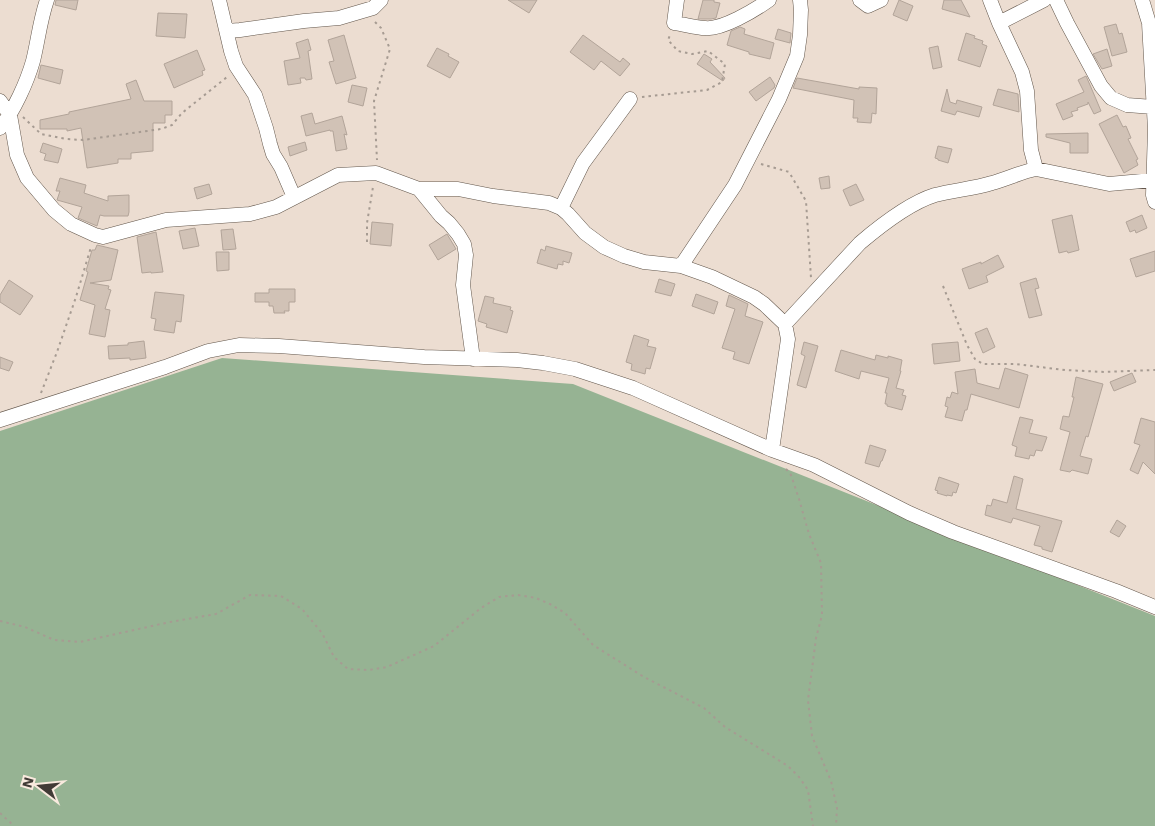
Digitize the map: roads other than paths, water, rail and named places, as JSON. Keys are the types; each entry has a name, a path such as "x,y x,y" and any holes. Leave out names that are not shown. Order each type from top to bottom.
{"street":[{"path":"0,128 27,79 33,62 47,0"},
{"path":"219,0 236,66 255,95 273,154 294,197"},
{"path":"227,31 340,18 373,8 381,0"},
{"path":"677,0 674,23 705,28 712,28 733,21 769,0"},
{"path":"681,266 734,185 780,99 797,56 800,36 800,0"},
{"path":"860,0 868,6 882,0"},
{"path":"990,0 1022,72 1027,91 1031,150 1036,169"},
{"path":"999,23 1044,0"},
{"path":"1056,0 1098,81 1111,98 1127,105 1153,107"},
{"path":"1142,0 1149,23 1155,129 1152,195 1155,202"},
{"path":"561,208 584,163 630,99"},
{"path":"0,101 11,111 17,155 27,178 54,210 71,224 95,235 103,236 166,220 250,214 276,207 338,175 376,173 419,189 458,189 493,196 549,203 561,208 585,233 604,247 644,262 681,266 712,277 754,297 785,324 788,339 773,450"},
{"path":"785,324 872,232 905,209 934,195 991,184 1036,169 1109,184 1153,180"},
{"path":"419,189 449,223 464,244 466,255 463,285 473,359"},
{"path":"0,420 165,367 208,351 240,345 543,363 575,369 633,388 773,450 814,465 909,513 953,532 1155,607"}]}
